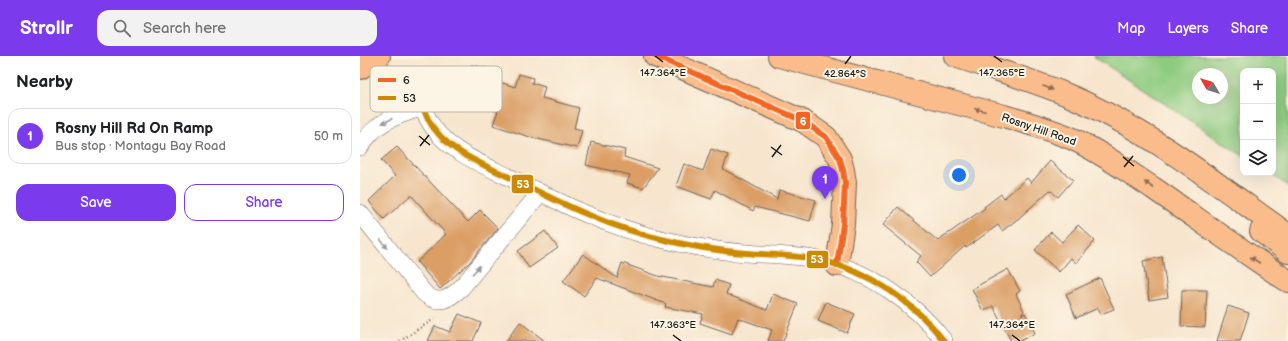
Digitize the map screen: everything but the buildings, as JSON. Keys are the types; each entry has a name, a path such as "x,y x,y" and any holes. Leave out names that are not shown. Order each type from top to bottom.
{"main road":[{"path":"360,60 365,56"},
{"path":"360,68 379,56"},
{"path":"655,56 803,121 826,137 840,159 845,183 843,224 837,265"},
{"name":"Rosny Hill Road","path":"779,56 1004,116 1038,126 1073,139 1132,174 1236,247 1288,281"},
{"path":"955,56 1069,96 1108,115 1158,144 1195,168 1288,235"},
{"path":"1195,168 1234,208 1288,252"}],"street":[{"path":"360,147 370,133 380,124 410,112"},
{"path":"425,112 428,120 437,132 453,148 540,193 596,218 620,228 660,239 713,250 804,257 837,265 875,282 899,296 918,313 944,341"},
{"path":"360,213 424,293 432,300 440,300 447,298 461,288 540,193"}],"green space":[{"path":"1093,56 1288,56 1288,186 1273,176 1276,176 1276,68 1240,68 1240,154"}],"transit line":[{"name":"6","path":"655,56 803,121 826,137 840,159 845,183 843,224 837,265"},
{"name":"53","path":"425,112 435,130 455,149 479,163 586,214 623,228 672,242 724,251 811,258 838,265 873,280 905,301 919,313 944,341"}],"place":[{"name":"Rosny Hill Rd On Ramp","path":"825,199"}]}
